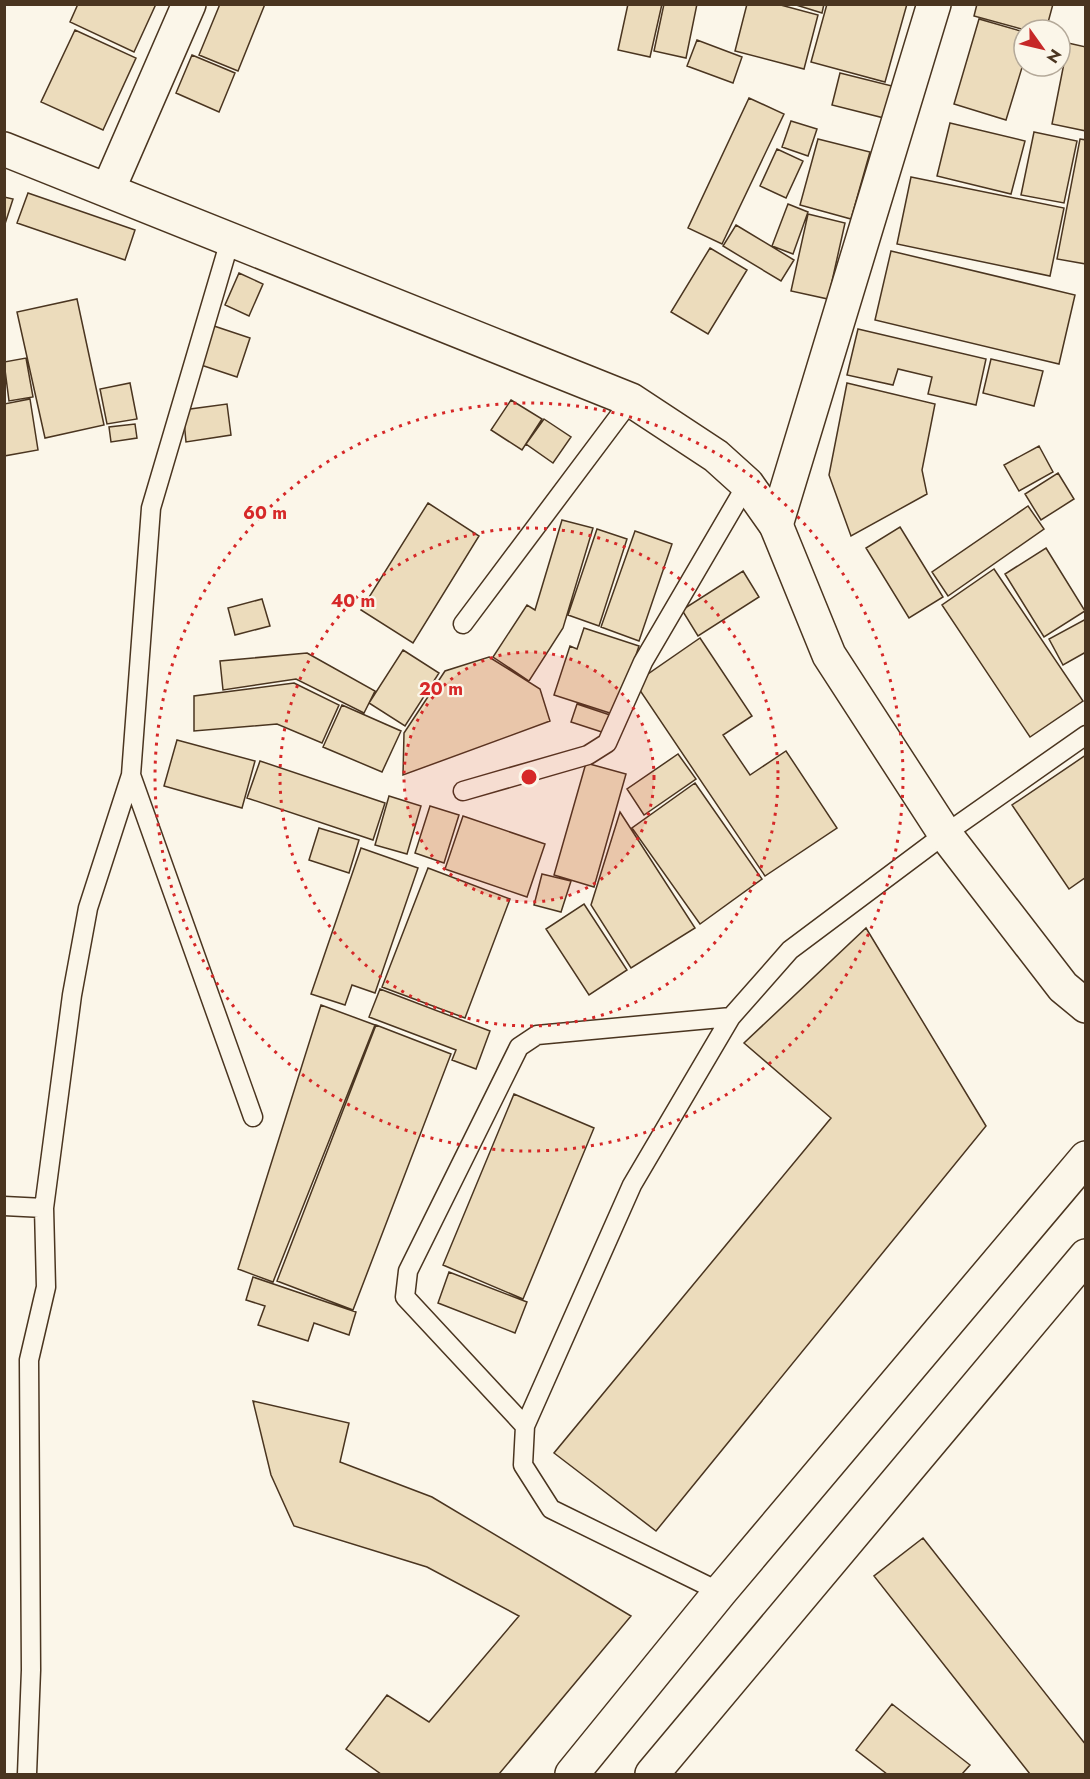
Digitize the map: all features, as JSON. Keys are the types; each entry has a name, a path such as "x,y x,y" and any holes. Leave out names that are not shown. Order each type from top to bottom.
{"street":[{"path":"108,190 189,4"},
{"path":"776,525 934,4"},
{"path":"4,149 231,237 631,400 716,456 747,484 776,525 829,655 945,834 1063,987 1086,1006"},
{"path":"572,1774 720,1592 1086,1158"},
{"path":"652,1774 1086,1256"}],"lane":[{"path":"27,1774 31,1670 29,1360 46,1287 44,1208 72,995 88,908 131,775 151,508 231,237"},
{"path":"463,624 631,400"},
{"path":"463,791 588,755 607,743 643,662 747,484"},
{"path":"720,1592 551,1509 523,1465 525,1426 632,1185 731,1017 790,950 945,834 1086,735"},
{"path":"131,775 253,1117"},
{"path":"525,1426 405,1297 408,1271 519,1047 537,1035 731,1017"},
{"path":"4,1206 44,1208"}],"building":[{"path":"78,4 156,4 134,52 70,22"},
{"path":"220,4 265,4 238,71 199,55"},
{"path":"628,4 662,4 650,57 618,50"},
{"path":"664,4 697,4 686,58 654,51"},
{"path":"747,4 777,4 818,15 804,69 735,51"},
{"path":"793,4 824,4 822,13"},
{"path":"827,4 907,4 885,82 811,62"},
{"path":"977,4 1053,4 1049,18 1012,18 1012,26 974,16"},
{"path":"979,19 1012,29 1012,78 1019,78 1006,120 954,104"},
{"path":"75,30 136,58 103,130 41,102"},
{"path":"697,40 742,57 733,83 687,66"},
{"path":"1072,44 1086,47 1086,131 1052,124 1061,78 1072,78"},
{"path":"192,55 235,73 219,112 176,93"},
{"path":"840,73 892,86 884,118 832,105"},
{"path":"749,98 784,114 722,244 688,228"},
{"path":"791,121 817,129 808,156 782,147"},
{"path":"950,123 1025,141 1011,194 937,176"},
{"path":"1034,132 1077,141 1064,203 1021,195"},
{"path":"818,139 870,152 851,219 800,205"},
{"path":"1080,139 1086,140 1086,264 1057,259"},
{"path":"777,149 803,161 786,198 760,186"},
{"path":"911,177 1064,208 1050,276 897,244"},
{"path":"28,193 135,230 125,260 17,223"},
{"path":"4,197 13,199 4,227"},
{"path":"788,204 808,212 793,254 772,246"},
{"path":"808,214 845,223 828,299 791,291"},
{"path":"736,225 794,260 781,281 723,246"},
{"path":"710,248 747,270 708,334 671,312"},
{"path":"891,251 1075,295 1059,364 875,320"},
{"path":"239,273 263,284 249,316 225,305"},
{"path":"77,299 104,425 45,438 17,312"},
{"path":"214,326 250,338 237,377 201,365"},
{"path":"858,329 986,359 976,405 928,394 932,377 898,369 893,385 847,375"},
{"path":"26,358 33,397 9,401 4,362"},
{"path":"991,359 1043,371 1034,406 983,393"},
{"path":"130,383 137,419 107,424 100,389"},
{"path":"847,383 935,404 922,470 927,494 851,536 829,475"},
{"path":"30,399 38,450 4,456 4,404"},
{"path":"511,400 542,419 522,450 491,430"},
{"path":"227,404 231,435 186,442 183,410"},
{"path":"544,419 571,437 553,463 526,444"},
{"path":"135,424 137,438 111,442 109,427"},
{"path":"1039,446 1053,472 1019,491 1004,465"},
{"path":"1058,473 1074,499 1041,520 1025,494"},
{"path":"428,503 479,536 413,643 361,610"},
{"path":"1028,506 1044,529 948,596 932,572"},
{"path":"562,520 593,528 563,628 529,681 493,657 527,605 535,610"},
{"path":"900,527 943,597 909,618 866,548"},
{"path":"597,529 627,539 599,626 568,615"},
{"path":"635,531 672,544 639,641 601,627"},
{"path":"1046,548 1085,611 1044,637 1005,574"},
{"path":"994,569 1083,701 1030,737 942,605"},
{"path":"743,571 759,597 698,636 682,610"},
{"path":"262,599 270,626 235,635 228,608"},
{"path":"1086,619 1086,652 1063,665 1049,639"},
{"path":"584,628 639,646 616,715 554,695 570,646 577,649"},
{"path":"700,638 752,716 723,735 750,775 786,751 837,828 765,876 635,683"},
{"path":"403,650 439,673 405,726 369,703"},
{"path":"307,653 375,691 364,713 296,679 223,690 220,661"},
{"path":"489,657 540,689 550,721 403,775 404,733 445,671"},
{"path":"294,683 339,705 322,743 277,724 194,731 194,696"},
{"path":"577,704 613,716 608,734 571,722"},
{"path":"342,705 401,731 382,772 323,747"},
{"path":"177,740 255,761 242,808 164,786"},
{"path":"678,754 696,779 644,815 627,789"},
{"path":"1086,755 1086,877 1069,889 1012,805"},
{"path":"260,761 385,803 373,840 247,798"},
{"path":"586,763 626,774 594,887 554,875"},
{"path":"695,783 762,879 700,924 632,828"},
{"path":"389,796 421,806 407,854 375,845"},
{"path":"430,806 459,815 444,863 415,853"},
{"path":"620,812 695,928 631,968 591,905"},
{"path":"463,816 545,844 527,897 445,869"},
{"path":"319,828 359,840 349,873 309,860"},
{"path":"361,848 418,868 375,993 352,985 345,1005 311,994"},
{"path":"428,868 510,899 465,1018 382,987"},
{"path":"542,874 571,881 561,912 534,905"},
{"path":"584,904 627,970 589,995 546,929"},
{"path":"866,928 986,1126 656,1531 554,1453 831,1118 744,1043"},
{"path":"380,989 490,1031 476,1069 452,1060 456,1050 369,1017"},
{"path":"321,1005 375,1025 273,1282 238,1269"},
{"path":"376,1025 451,1054 353,1310 277,1281"},
{"path":"514,1094 594,1128 523,1299 443,1265"},
{"path":"449,1272 527,1302 515,1333 438,1303"},
{"path":"253,1277 356,1312 349,1335 314,1323 308,1341 258,1325 265,1306 246,1300"},
{"path":"253,1401 349,1423 340,1462 432,1497 631,1616 499,1774 381,1774 346,1749 387,1695 429,1722 519,1616 427,1567 294,1526 271,1475"},
{"path":"923,1538 1086,1745 1086,1774 1030,1774 874,1576"},
{"path":"892,1704 970,1765 962,1774 887,1774 856,1750"}]}
